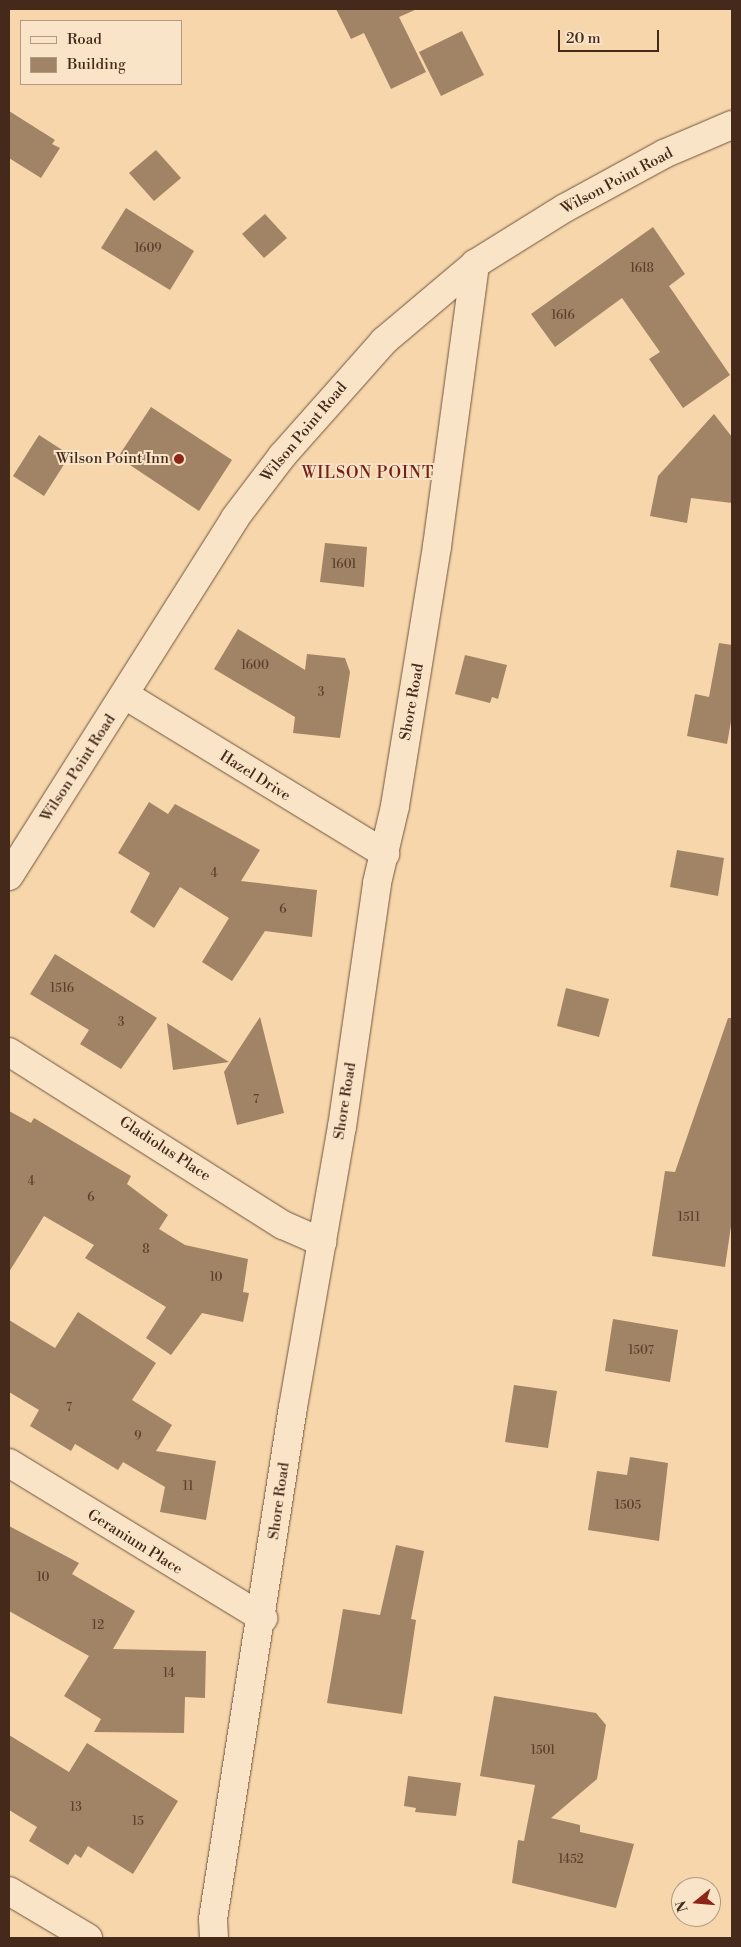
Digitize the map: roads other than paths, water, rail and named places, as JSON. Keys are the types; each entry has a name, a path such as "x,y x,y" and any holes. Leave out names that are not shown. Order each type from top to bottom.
{"street":[{"name":"Wilson Point Road","path":"9,876 125,696 235,518 282,456 384,341 475,264 573,203 664,154 732,125"},
{"name":"Shore Road","path":"214,1938 213,1920 263,1618 377,884 385,854 440,527 475,264"},
{"name":"Hazel Drive","path":"125,696 385,854"},
{"name":"Gladiolus Place","path":"9,1052 282,1225 322,1242"},
{"name":"Geranium Place","path":"9,1463 263,1618"},
{"path":"9,1891 88,1938"}],"place":[{"name":"Wilson Point Inn","path":"179,459"}],"district":[{"name":"WILSON POINT","path":"368,473"}]}
